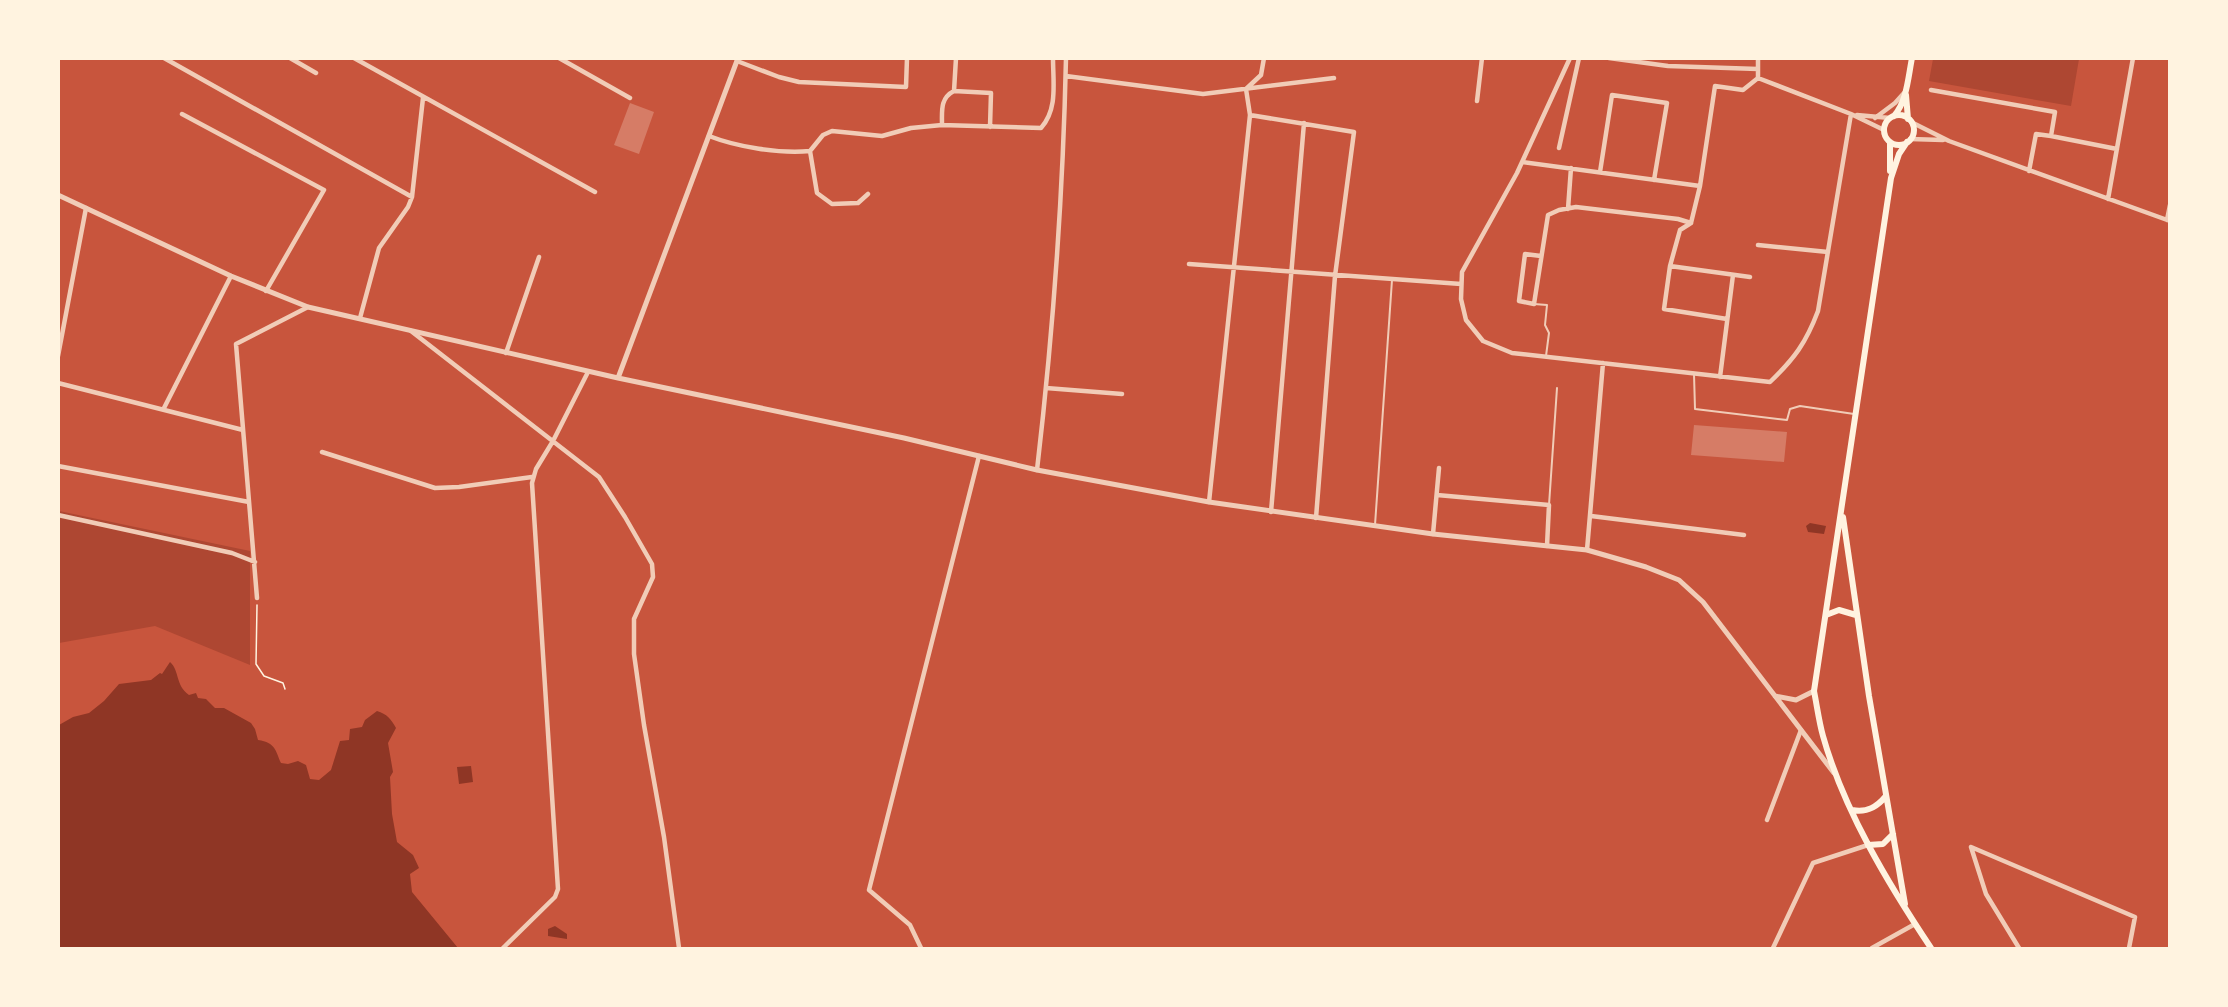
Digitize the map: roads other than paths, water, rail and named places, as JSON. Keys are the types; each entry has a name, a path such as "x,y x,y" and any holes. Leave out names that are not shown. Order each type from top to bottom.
{"main road":[{"path":"1891,178 1890,142 1884,130 1898,111 1906,91 1912,58"},
{"path":"1906,91 1910,120 1914,129 1909,141 1899,154 1891,178 1814,692 1823,736 1837,777 1852,810 1868,845 1931,948"},
{"path":"1892,117 1901,116 1910,120"},
{"path":"1890,142 1897,145 1909,141"},
{"path":"1842,508 1856,615 1906,910"},
{"path":"1826,615 1839,610 1856,615"},
{"path":"1852,810 1869,810 1886,796"},
{"path":"1868,845 1882,844 1893,834"}],"street":[{"path":"164,58 412,197"},
{"path":"290,58 316,73"},
{"path":"354,58 595,192"},
{"path":"559,58 630,98"},
{"path":"618,378 738,60 779,77 799,82 906,87 907,58"},
{"path":"954,91 956,58"},
{"path":"709,136 750,147 798,153 810,151 823,135 832,131 882,136 911,128 942,125 1041,128 1049,119 1053,108 1053,58"},
{"path":"1037,470 1058,260 1066,58"},
{"path":"1246,89 1261,75 1264,58"},
{"path":"1477,100 1482,58"},
{"path":"1570,58 1522,162 1461,272 1461,299 1466,320 1483,341 1512,353 1770,382 1809,337 1818,311 1851,114"},
{"path":"1559,148 1579,58"},
{"path":"1609,58 1668,66 1758,69"},
{"path":"1758,58 1758,78"},
{"path":"2108,199 2133,58"},
{"path":"1066,76 1203,94 1334,78"},
{"path":"1758,78 1851,114 1884,130"},
{"path":"1727,319 1664,309 1670,267 1680,230 1691,223 1700,186 1715,86 1743,90 1758,78"},
{"path":"1209,502 1250,115 1246,89"},
{"path":"1930,90 2055,112 2051,136"},
{"path":"942,125 943,102 947,95 954,91 991,93 990,127"},
{"path":"1875,118 1895,103 1906,91"},
{"path":"1600,172 1612,95 1667,103 1654,180"},
{"path":"1053,97 1065,96"},
{"path":"360,318 379,248 408,207 412,197 423,98"},
{"path":"182,114 324,190 266,291"},
{"path":"1851,114 1875,118 1892,117"},
{"path":"1250,115 1354,132 1335,276 1316,518"},
{"path":"1910,120 1949,141 2168,221 2169,205"},
{"path":"1271,512 1304,123"},
{"path":"2029,171 2036,134 2116,149"},
{"path":"1909,141 1923,138 1949,141"},
{"path":"810,151 817,193 832,204 858,203 868,194"},
{"path":"1522,162 1700,186"},
{"path":"1568,208 1571,168"},
{"path":"58,195 231,276 308,307 588,372 904,438 1037,470 1271,512 1434,534 1587,550 1646,567 1679,580 1703,602 1837,777"},
{"path":"1541,256 1525,254 1519,301 1534,304 1548,215 1575,207 1678,219 1691,223"},
{"path":"58,356 86,208"},
{"path":"1758,245 1828,252"},
{"path":"506,352 539,256"},
{"path":"1189,264 1461,284"},
{"path":"1670,267 1750,277"},
{"path":"1720,377 1733,275"},
{"path":"164,408 231,276"},
{"path":"257,598 236,344 308,307"},
{"path":"411,330 591,471 604,484 626,516 652,564 653,577 634,619 634,654 664,837 679,948"},
{"path":"1587,550 1603,363"},
{"path":"503,948 555,897 558,889 532,511 532,477 588,372"},
{"path":"58,383 164,408 243,430"},
{"path":"1046,388 1122,394"},
{"path":"322,452 435,488 532,477"},
{"path":"921,948 910,925 869,890 979,456"},
{"path":"58,466 249,502"},
{"path":"1434,534 1439,468"},
{"path":"1437,495 1549,505 1547,546"},
{"path":"58,515 232,553 255,562"},
{"path":"1591,516 1744,535"},
{"path":"1775,696 1796,700 1814,692"},
{"path":"1767,820 1802,730"},
{"path":"1773,948 1813,863 1868,845"},
{"path":"2019,948 1986,894 1971,847 2135,917 2129,948"},
{"path":"1872,948 1915,924"}],"lane":[{"path":"1375,526 1392,280"},
{"path":"1534,304 1548,305 1545,326 1549,333 1546,356"},
{"path":"1694,374 1695,410 1787,420 1790,409 1800,406 1856,414"},
{"path":"1549,505 1557,388"}]}
